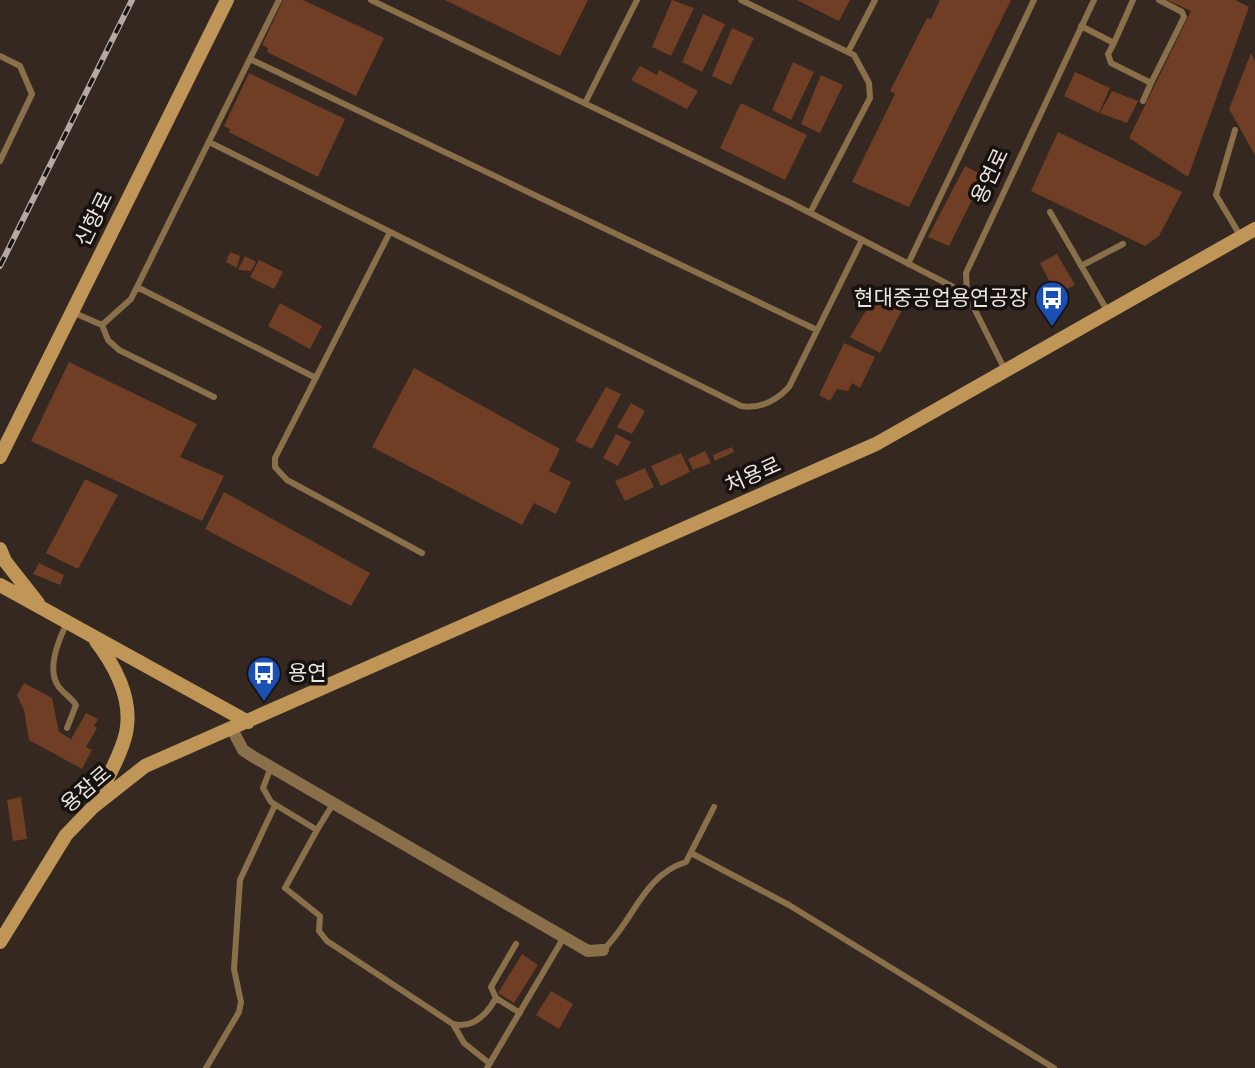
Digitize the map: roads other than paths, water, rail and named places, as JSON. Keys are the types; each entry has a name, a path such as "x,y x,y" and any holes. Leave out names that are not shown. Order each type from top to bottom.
{"street":[{"name":"신항로","path":"0,457 227,0"},
{"name":"처용로","path":"248,722 298,696 876,444 1255,229"},
{"path":"0,549 5,561 43,610"},
{"path":"0,585 248,722"},
{"path":"93,807 126,732 124,698 115,667 94,638"},
{"name":"용잠로","path":"0,942 66,835 93,807 145,766 248,722"},
{"path":"232,729 243,750 271,767 588,951 603,950"}],"lane":[{"path":"102,325 131,299 279,0"},
{"path":"371,0 810,213 967,294 1005,370"},
{"path":"585,103 637,0"},
{"path":"741,0 848,52 863,66 869,83 870,98 810,213"},
{"path":"848,52 875,0"},
{"path":"908,264 1034,0"},
{"name":"용연로","path":"967,294 966,273 1094,0"},
{"path":"1133,0 1108,54 1111,63 1151,83"},
{"path":"1143,101 1184,18 1182,12 1159,0"},
{"path":"1081,26 1114,43"},
{"path":"0,55 20,66 32,94 0,161"},
{"path":"250,58 817,330"},
{"path":"1235,130 1216,195 1241,237"},
{"path":"209,142 741,406 761,406 784,392 862,240"},
{"path":"1050,212 1108,312"},
{"path":"390,232 275,458 275,467 287,480 422,553"},
{"path":"1081,266 1123,244"},
{"path":"137,287 316,378"},
{"path":"72,312 102,325 108,340 119,350 214,397"},
{"path":"67,623 58,642 55,661 57,684 76,705 67,727"},
{"path":"271,767 263,788 275,805 317,830"},
{"path":"333,803 285,888 320,916 319,931 327,942 453,1024 461,1026 486,1016 496,998"},
{"path":"206,1068 239,1012 241,1002 234,969 240,880 275,805"},
{"path":"603,950 645,891 675,865 686,862 714,807"},
{"path":"691,853 789,905 1054,1068"},
{"path":"453,1024 464,1043 488,1066 564,937"},
{"path":"516,944 491,987 496,998 520,1013"}],"railway":[{"path":"0,266 132,0"}],"place":[{"name":"현대중공업용연공장","path":"1052,328"},
{"name":"용연","path":"264,703"}]}
